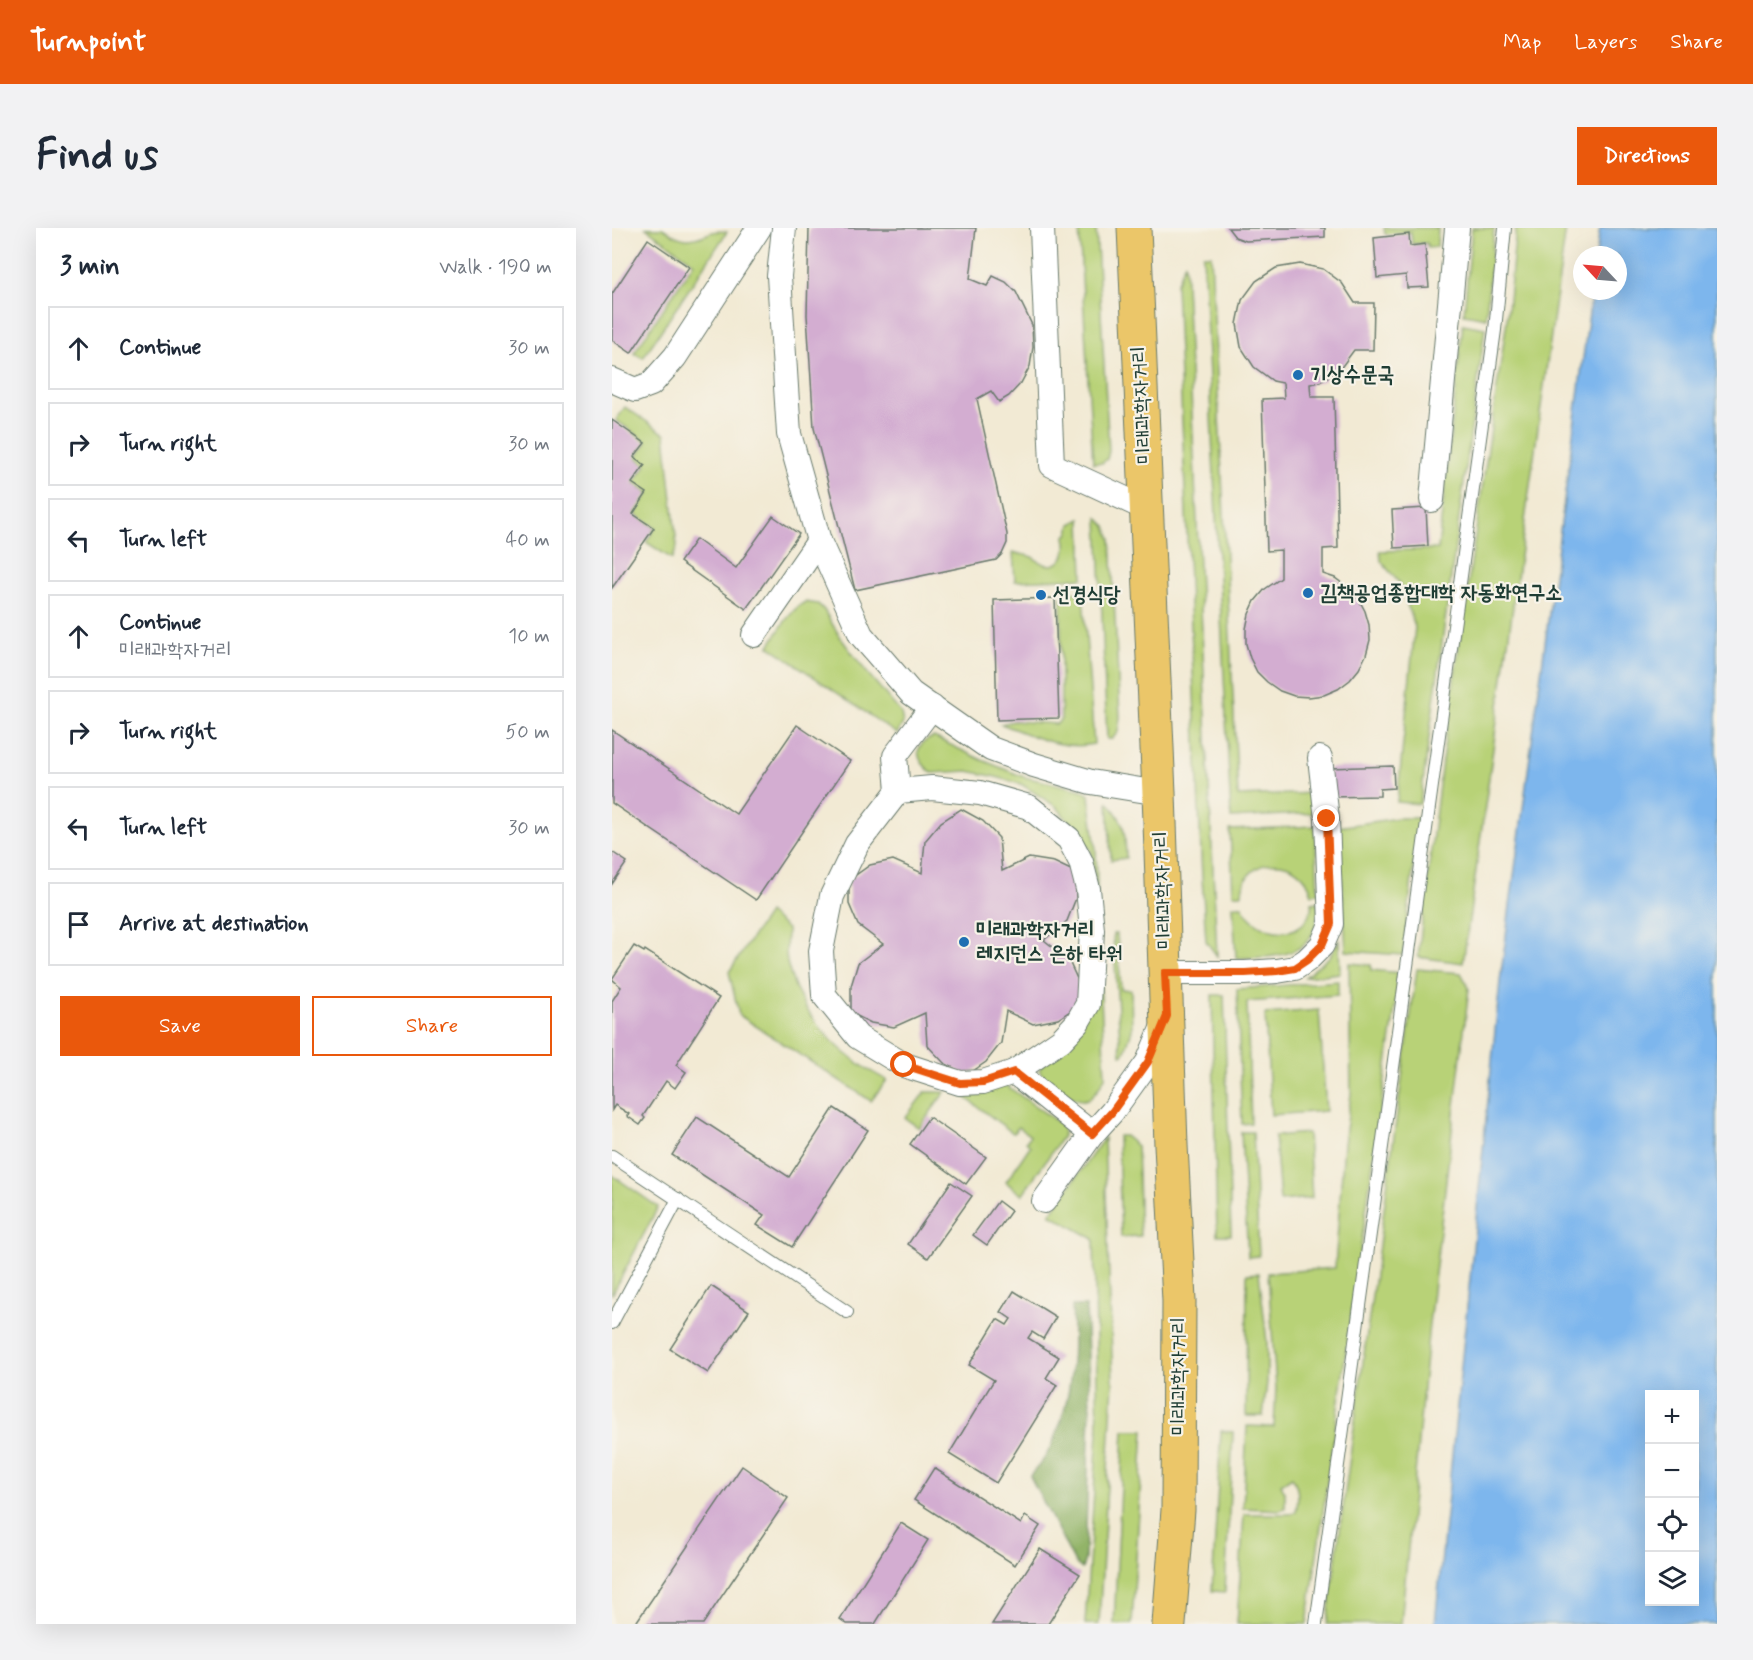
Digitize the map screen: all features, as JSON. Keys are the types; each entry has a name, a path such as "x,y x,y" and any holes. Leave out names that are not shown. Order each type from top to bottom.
{"main road":[{"name":"미래과학자거리","path":"1134,228 1179,1301 1178,1510 1169,1624"}],"street":[{"path":"612,380 635,390 651,384 675,357 759,228"},
{"path":"784,228 779,276 789,434 819,541 861,635 911,693 992,749 1090,782 1159,793"},
{"path":"1042,228 1052,465 1147,509"},
{"path":"1432,500 1457,228"},
{"path":"754,635 819,541"},
{"path":"898,791 932,788 981,793 1029,807 1069,840 1082,862 1088,889 1092,930 1089,1004 1077,1023 1061,1040 1014,1072 983,1082 960,1083 904,1065 858,1037 824,995 821,951 832,896 857,844 898,791 895,756 932,707"},
{"path":"1165,973 1245,973 1295,968 1322,945 1331,924 1331,915 1327,819 1320,758"},
{"path":"1044,1201 1148,1062 1167,1016"},
{"path":"1014,1072 1092,1134"}],"lane":[{"path":"1316,1624 1494,342 1505,228"},
{"path":"612,1156 847,1312"},
{"path":"612,1323 678,1199"}],"green space":[{"path":"646,228 661,228 679,238 687,239 716,231 727,232 643,358 634,353 694,263"},
{"path":"1079,228 1096,228 1109,451 1107,459 1102,463 1093,463"},
{"path":"1384,228 1438,228 1437,247 1428,248 1427,243 1412,244 1411,232 1385,234"},
{"path":"1472,228 1494,228 1486,318 1464,314"},
{"path":"1516,228 1566,228 1463,963 1418,957 1442,761 1507,320"},
{"path":"1203,255 1211,255 1238,796 1316,793 1318,813 1231,818"},
{"path":"1185,262 1217,956 1206,941 1202,877 1176,285"},
{"path":"1463,324 1485,328 1420,804 1397,802 1415,627 1400,584 1381,561 1380,551 1438,549"},
{"path":"625,407 665,434 677,547 672,559 646,542 655,528 635,514 649,493 634,483 646,465 636,457 647,442 616,420"},
{"path":"1098,518 1106,526 1111,539 1120,717 1118,732 1112,739 1107,739"},
{"path":"1081,519 1083,578 1015,581 1013,552 1030,556 1044,564 1055,564 1063,558 1065,553 1065,537 1069,533 1071,524"},
{"path":"1073,592 1083,595 1094,744 1082,746 1058,744 1001,724 1014,721 1057,724 1061,719 1061,598"},
{"path":"805,602 818,604 824,610 840,637 901,713 903,723 897,734 769,646 789,616"},
{"path":"934,737 1024,777 1082,790 1089,795 1096,850 1098,914 1091,850 1057,807 1021,784 992,776 968,771 932,773 922,763 918,753 922,744"},
{"path":"1108,802 1123,828 1126,858 1111,860"},
{"path":"1398,818 1419,818 1403,955 1346,951 1339,827"},
{"path":"1315,826 1318,893 1312,894 1306,880 1297,871 1285,865 1273,864 1262,866 1252,872 1245,881 1242,894 1233,894 1230,830"},
{"path":"1318,902 1317,920 1305,944 1282,955 1236,958 1233,906 1242,906 1258,924 1281,932 1301,925 1308,916 1312,903"},
{"path":"768,913 787,929 787,962 801,999 812,1016 824,1032 853,1059 887,1080 871,1101 739,1015 729,972"},
{"path":"1113,934 1117,934 1121,989 1131,990 1132,1030 1124,1054 1121,1055"},
{"path":"1098,938 1105,1077 1092,1096 1082,1100 1069,1096 1046,1079 1039,1070 1052,1058"},
{"path":"1339,940 1340,973 1305,977 1330,956"},
{"path":"1349,963 1371,965 1371,970 1400,973 1307,1624 1237,1624 1244,1514 1291,1514 1296,1511 1297,1507 1297,1489 1292,1477 1281,1484 1285,1493 1285,1508 1280,1510 1243,1508 1247,1426 1274,1427 1276,1388 1268,1273 1335,1268 1344,1144 1351,1094"},
{"path":"1417,969 1461,973 1469,988 1429,1324 1401,1624 1327,1624"},
{"path":"1338,981 1338,995 1247,1002 1251,1123 1242,1124 1237,989"},
{"path":"1212,995 1224,995 1231,1235 1217,1235"},
{"path":"1319,1010 1326,1111 1271,1115 1265,1014"},
{"path":"1003,1083 1063,1126 1063,1136 1022,1195 1006,1182 1030,1146 1026,1142 1030,1136 1019,1127 1013,1133 958,1092"},
{"path":"925,1092 945,1092 919,1128 905,1118"},
{"path":"1241,1132 1253,1132 1259,1256 1248,1257"},
{"path":"1308,1133 1312,1198 1280,1201 1275,1136"},
{"path":"1118,1136 1125,1136 1137,1146 1140,1236 1121,1237"},
{"path":"1104,1138 1113,1383 1099,1624 1085,1624 1098,1432 1094,1239 1050,1214"},
{"path":"612,1175 658,1207 612,1295"},
{"path":"1259,1273 1267,1342 1267,1382 1263,1416 1246,1416 1247,1274"},
{"path":"1072,1306 1086,1306 1090,1409 1085,1559 1082,1569 1075,1563 1030,1476 1047,1454 1067,1401 1073,1344"},
{"path":"1124,1430 1144,1430 1132,1624 1114,1624"},
{"path":"1221,1431 1233,1432 1225,1592 1212,1591"}],"water":[{"path":"1600,228 1717,228 1717,1624 1435,1624 1500,981 1591,300 1627,300 1627,246 1597,246"}],"building":[{"path":"809,228 976,228 970,279 987,286 993,276 1006,282 1016,292 1032,325 1033,347 1030,366 1021,383 1009,396 999,402 991,391 977,399 1007,534 1007,543 996,560 855,590 814,428 807,315"},
{"path":"1228,228 1325,228 1325,237 1246,241 1235,237"},
{"path":"1409,234 1410,246 1425,244 1429,287 1407,288 1406,275 1377,278 1374,238"},
{"path":"648,239 689,267 631,353 612,340 612,294"},
{"path":"1300,264 1323,269 1342,283 1355,303 1374,303 1373,350 1354,350 1340,369 1320,382 1310,384 1311,397 1334,397 1338,548 1323,549 1323,574 1335,578 1358,598 1369,625 1370,640 1359,669 1350,680 1324,695 1309,697 1294,696 1280,691 1267,682 1257,672 1246,644 1249,614 1255,601 1265,589 1281,578 1281,550 1267,551 1262,399 1284,398 1283,383 1273,381 1254,367 1241,347 1237,324 1242,300 1256,281 1276,268"},
{"path":"612,420 645,443 634,457 645,465 632,483 647,493 633,514 654,528 612,588"},
{"path":"1426,508 1428,546 1394,548 1392,510"},
{"path":"773,516 799,534 746,609 680,562 696,539 736,568"},
{"path":"1055,598 1059,718 997,720 994,600"},
{"path":"797,725 850,761 756,900 612,803 612,730 736,814"},
{"path":"1393,766 1394,788 1380,789 1380,796 1330,797 1329,768"},
{"name":"미래과학자거리 레지던스 은하 타워","path":"961,809 983,821 999,838 1002,871 1029,858 1054,862 1075,872 1076,898 1067,921 1044,940 1068,959 1078,981 1079,1005 1058,1019 1033,1024 1006,1011 1001,1043 986,1062 967,1075 944,1063 927,1045 925,1013 894,1027 871,1023 851,1013 851,986 858,963 883,944 858,925 849,904 849,880 870,865 893,860 922,873 925,841 941,822"},
{"path":"612,852 627,862 612,884"},
{"path":"634,946 644,952 645,950 719,998 676,1065 686,1072 675,1088 666,1081 643,1116 645,1118 640,1125 615,1105 612,1110 612,1001 621,987 612,979"},
{"path":"834,1108 868,1130 792,1247 757,1225 764,1215 672,1155 697,1117 789,1177"},
{"path":"929,1117 986,1157 966,1184 910,1144"},
{"path":"951,1182 972,1196 928,1258 908,1244"},
{"path":"998,1201 1011,1211 987,1245 973,1235"},
{"path":"711,1286 749,1311 708,1373 670,1349"},
{"path":"1014,1291 1056,1317 1043,1339 1032,1332 1028,1338 1059,1357 1046,1378 1057,1385 996,1483 949,1454 994,1380 969,1365 997,1319 1007,1325 1011,1319 1001,1312"},
{"path":"742,1466 788,1498 703,1624 635,1624"},
{"path":"934,1468 1021,1524 1025,1516 1040,1526 1015,1565 914,1500"},
{"path":"901,1523 928,1540 875,1624 847,1624 840,1619"},
{"path":"1040,1549 1080,1574 1048,1624 992,1624"}],"place":[{"name":"기상수문국","path":"1298,375"},
{"name":"김책공업종합대학 자동화연구소","path":"1308,593"},
{"name":"선경식당","path":"1041,595"},
{"name":"미래과학자거리 레지던스 은하 타워","path":"964,942"}],"route":[{"path":"904,1065 960,1083 983,1082 1014,1072 1092,1134 1112,1112 1148,1062 1167,1016 1165,973 1245,973 1295,968 1322,945 1331,924 1327,819"}]}
